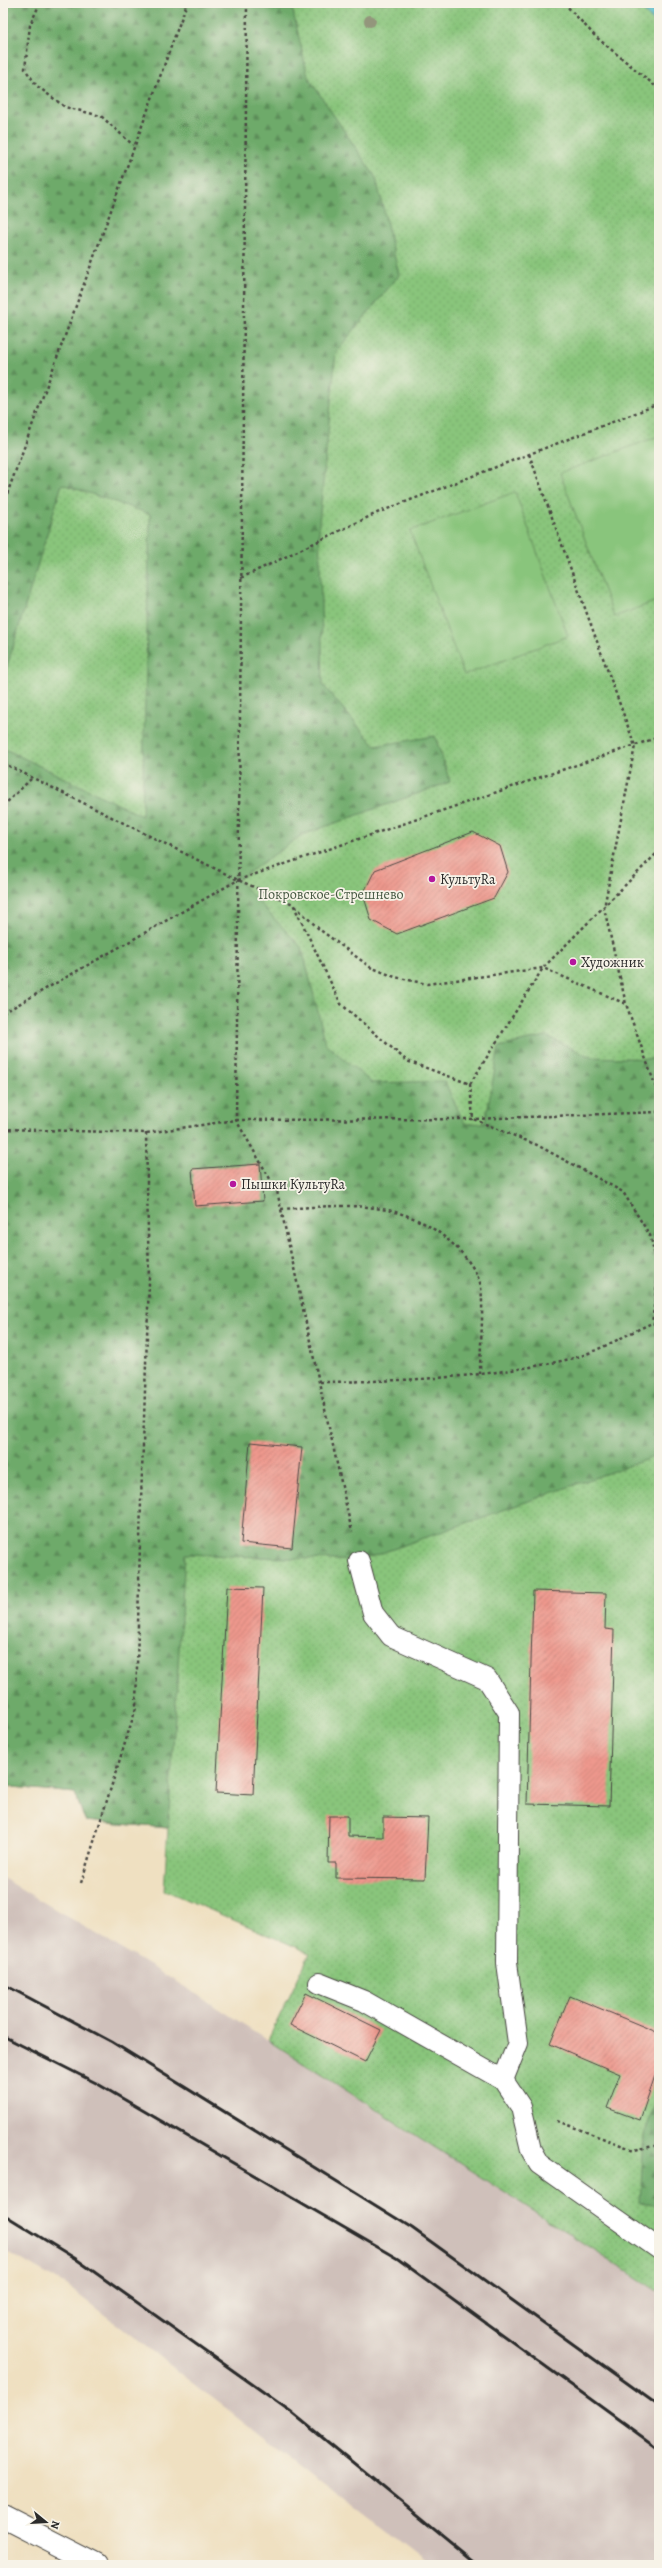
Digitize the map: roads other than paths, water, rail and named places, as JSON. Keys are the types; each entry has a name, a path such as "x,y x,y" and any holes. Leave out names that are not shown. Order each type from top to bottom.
{"street":[{"path":"3,2517 97,2565"}],"lane":[{"path":"359,1561 373,1613 392,1636 487,1679 509,1712 507,1964 518,2043 503,2080"},
{"path":"319,1983 370,2004 503,2080 521,2107 531,2150 539,2164 659,2249"}],"water":[{"path":"636,3 659,3 659,27"}],"railway":[{"path":"3,1984 112,2042 412,2228 659,2406"},
{"path":"3,2036 96,2083 398,2259 659,2449"},
{"path":"3,2214 76,2259 290,2411 478,2565"}],"place":[{"name":"КультуRа","path":"432,879"},
{"name":"Художник","path":"573,962"},
{"name":"Пышки КультуRa","path":"233,1184"}],"park label":[{"name":"Покровское-Стрешнево","path":"331,894"}]}
